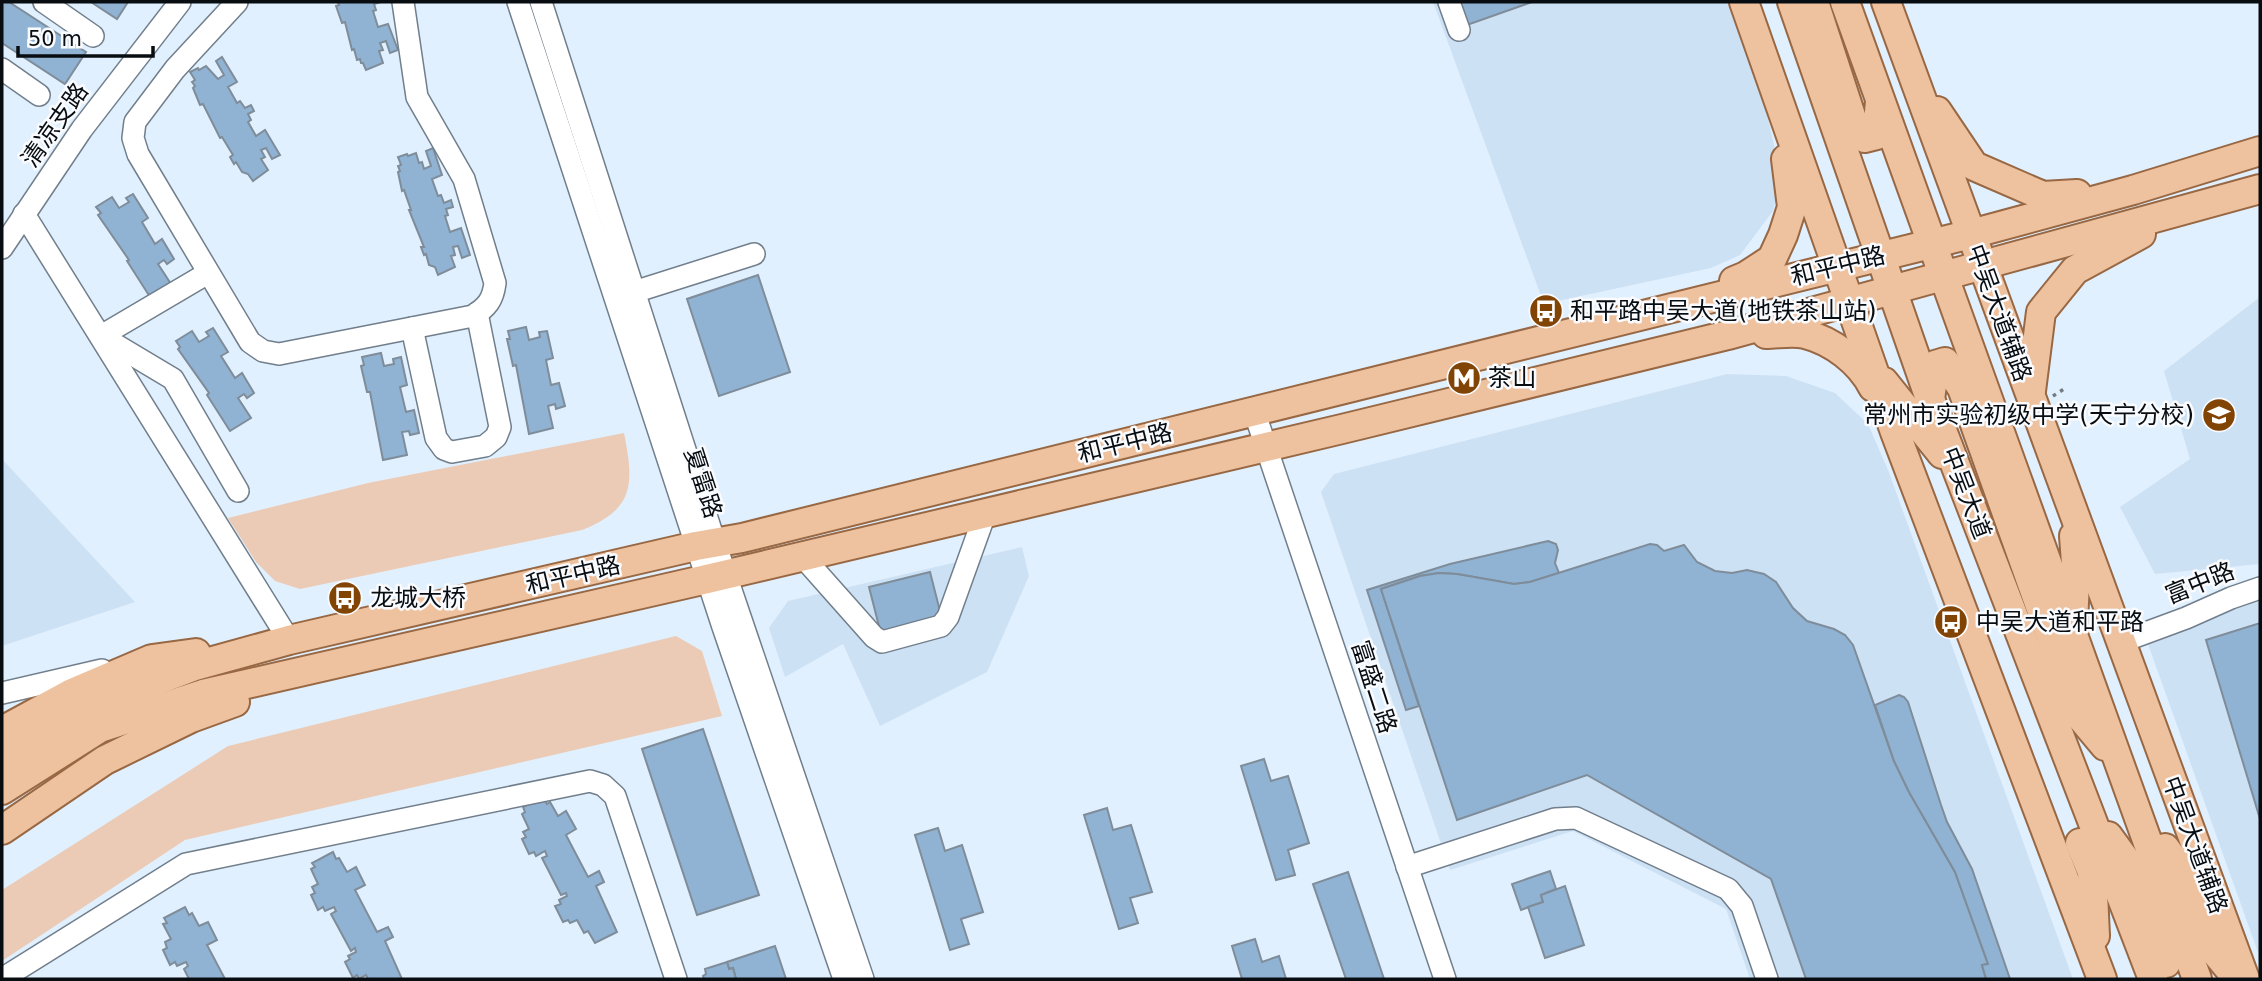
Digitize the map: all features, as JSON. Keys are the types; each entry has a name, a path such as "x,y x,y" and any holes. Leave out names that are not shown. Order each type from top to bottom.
{"main road":[{"path":"1744,2 1895,432 2099,971"},
{"name":"中吴大道","path":"1792,2 1930,399 2152,979"},
{"path":"1814,2 1854,125 1864,138 1877,135 1880,97"},
{"path":"1845,2 2197,979"},
{"path":"1867,2 1881,41 1913,75 1974,166 2043,196 2133,190"},
{"name":"中吴大道辅路","path":"1886,2 1982,266 2041,396 2071,508 2245,979"},
{"path":"1655,310 1745,276 1772,259 1792,207 1777,98"},
{"name":"和平中路","path":"2,762 90,706 195,666 289,640 705,544 1486,356 1655,310 1971,234 2133,190 2260,151"},
{"name":"和平中路","path":"2,790 100,728 203,694 803,557 1728,335 2260,189"},
{"path":"2041,396 2041,312 2075,270 2182,212"},
{"path":"1728,335 1804,334 1837,347 1867,375 1895,432"},
{"path":"1930,399 1934,365 1945,362 1962,388 2079,715 2119,765"},
{"path":"1872,366 1960,476"},
{"path":"2071,508 2076,563 2073,635"},
{"path":"2,731 70,694 152,659 289,640"},
{"path":"2,830 105,760 191,718 340,663"},
{"path":"2068,757 2074,826 2092,872 2099,971"},
{"path":"2086,805 2135,873 2172,979"},
{"path":"2136,811 2173,859 2208,943 2238,979"}],"street":[{"path":"44,2 93,36"},
{"name":"清凉支路","path":"2,247 82,130 180,2"},
{"path":"237,2 175,69 135,122 133,138 138,154 250,342 263,351 279,354 473,316 484,309 493,298 495,283 464,179 417,97 403,2"},
{"name":"夏雷路","path":"518,2 705,544 844,979"},
{"name":"夏雷路","path":"541,2 634,292 705,544"},
{"path":"1449,2 1459,30"},
{"path":"2,69 38,95"},
{"path":"24,214 289,640"},
{"path":"634,292 754,254"},
{"path":"101,336 208,273"},
{"path":"412,328 436,438 444,449 452,452 485,446 496,437 500,427 477,313"},
{"path":"101,336 173,379 238,491"},
{"name":"富盛二路","path":"1254,411 1445,979"},
{"path":"803,557 874,637 883,642 941,626 948,617 985,513"},
{"name":"夏雷路","path":"716,577 863,979"},
{"name":"富中路","path":"2121,642 2260,589"},
{"path":"2,693 152,659"},
{"path":"2,979 186,864 590,781 603,785 615,796 676,979"},
{"path":"1407,867 1555,819 1576,818 1727,889 1742,906 1767,979"}],"path":[{"path":"2041,396 2064,389"}],"shaded area":[{"path":"1433,2 1727,2 1764,101 1781,176 1773,211 1740,255 1711,268 1544,304"},
{"name":"常州市实验初级中学(天宁分校)","path":"2260,297 2260,564 2155,574 2120,507 2190,459 2164,371"},
{"path":"1727,374 1786,376 1835,393 1868,424 1888,470 2073,979 1750,979 1726,909 1573,831 1450,870 1321,492 1334,474"},
{"path":"624,433 629,467 627,493 612,513 582,530 300,589 275,581 256,562 228,518 368,483"},
{"path":"2,459 135,602 2,646"},
{"path":"1022,547 1029,576 987,672 880,726 843,644 785,677 769,628 788,601"},
{"path":"2260,601 2260,958 2148,644"},
{"path":"676,636 702,651 722,716 185,840 2,961 2,890 228,746"}],"building":[{"path":"2,2 9,2 86,52 65,84 2,43"},
{"path":"91,2 128,2 117,19"},
{"path":"338,2 381,2 374,4 376,10 373,11 378,27 388,24 398,50 390,53 386,41 380,43 383,50 379,51 383,63 366,70 360,59 357,60 354,49 352,50 345,22 342,23 336,6 339,5"},
{"path":"1459,2 1532,2 1467,25"},
{"path":"222,57 237,82 228,87 237,103 240,101 245,108 251,105 254,111 248,114 251,120 248,122 256,136 265,130 280,155 272,159 266,148 261,150 265,157 261,159 268,170 253,181 248,174 242,172 236,162 234,164 230,157 233,155 222,137 220,138 203,104 200,105 193,88 195,86 192,82 195,80 190,72 198,68 199,70 206,66 218,79 224,75 216,61"},
{"path":"433,148 442,175 432,179 438,196 441,195 444,203 451,200 453,207 446,209 448,215 445,216 450,232 461,228 470,255 462,258 458,246 453,247 455,255 451,256 455,267 438,275 435,267 429,265 426,254 424,255 421,247 424,247 404,190 402,191 398,172 398,166 401,165 398,157 407,154 416,153 424,169 431,166 426,151"},
{"path":"133,194 148,218 142,222 155,244 162,239 174,259 167,264 164,260 158,264 171,284 150,297 98,215 101,213 96,207 112,197 119,208 129,202 126,198"},
{"path":"758,275 790,372 719,396 687,299"},
{"path":"526,327 529,340 540,337 539,332 547,331 553,358 546,360 551,385 559,383 565,406 556,409 555,404 548,406 553,428 529,434 516,365 513,366 507,339 510,339 508,331"},
{"path":"213,328 228,352 221,356 235,378 242,373 254,393 247,398 244,394 238,398 251,418 230,431 207,395 209,393 178,349 180,347 176,341 192,331 199,342 209,336 206,332"},
{"path":"381,353 384,366 394,364 393,359 401,357 407,385 400,387 406,412 414,410 419,433 410,435 409,431 402,432 407,455 383,460 370,392 367,392 361,366 364,365 362,357"},
{"path":"1548,541 1556,544 1558,550 1555,563 1559,573 1530,582 1514,584 1439,573 1420,576 1381,589 1419,706 1406,710 1367,590 1450,564"},
{"path":"1650,544 1657,545 1664,551 1684,545 1697,562 1715,571 1732,573 1747,570 1764,574 1776,582 1793,608 1807,621 1834,629 1845,635 1853,645 1894,761 1955,872 1988,964 1982,965 1986,979 1806,979 1771,879 1587,775 1457,820 1381,589 1420,576 1439,573 1514,584 1530,582"},
{"path":"930,572 943,623 882,638 869,587"},
{"path":"2260,623 2260,819 2206,640"},
{"path":"1899,695 1908,702 1947,822 1972,869 2010,979 1986,979 1982,965 1988,964 1955,872 1894,761 1875,705"},
{"path":"703,729 759,895 697,915 642,749"},
{"path":"1264,759 1271,781 1288,776 1309,843 1288,850 1295,875 1276,880 1241,766"},
{"path":"543,797 547,804 550,802 558,816 566,811 576,829 566,835 588,877 599,871 604,882 596,886 617,932 595,943 588,931 584,933 577,920 563,922 555,906 561,904 559,900 567,896 566,893 561,895 542,858 547,856 545,851 536,856 534,852 529,854 522,839 526,837 523,832 529,829 522,814 525,812 523,807"},
{"path":"1107,808 1113,830 1131,825 1152,892 1130,898 1138,923 1119,929 1084,815"},
{"path":"938,828 945,851 962,845 983,912 961,919 969,944 950,950 915,835"},
{"path":"333,852 347,872 356,867 365,885 355,890 377,932 388,927 393,937 385,941 402,979 368,979 366,975 359,979 357,975 353,978 345,962 350,959 348,956 356,952 355,948 351,951 331,914 336,911 334,907 325,911 323,907 318,910 311,895 315,893 312,887 318,884 311,869 315,867 312,863"},
{"path":"1550,871 1556,889 1541,895 1543,902 1521,910 1512,884"},
{"path":"1348,872 1384,979 1346,979 1313,884"},
{"path":"1565,886 1584,945 1545,958 1528,907 1543,902 1541,895"},
{"path":"185,907 199,926 208,922 217,940 207,945 225,979 189,979 184,969 188,966 186,962 177,966 175,962 170,965 163,950 167,948 165,942 171,939 163,924 167,923 164,918"},
{"path":"1255,939 1262,962 1279,956 1286,979 1242,979 1232,946"},
{"path":"775,946 786,979 736,979 733,968 729,969 727,962"},
{"path":"727,962 729,969 733,968 736,979 704,979 705,969"}],"place":[{"name":"和平路中吴大道(地铁茶山站)","path":"1546,311"},
{"name":"茶山","path":"1464,378"},
{"name":"常州市实验初级中学(天宁分校)","path":"2219,415"},
{"name":"龙城大桥","path":"345,598"},
{"name":"中吴大道和平路","path":"1951,622"}]}
